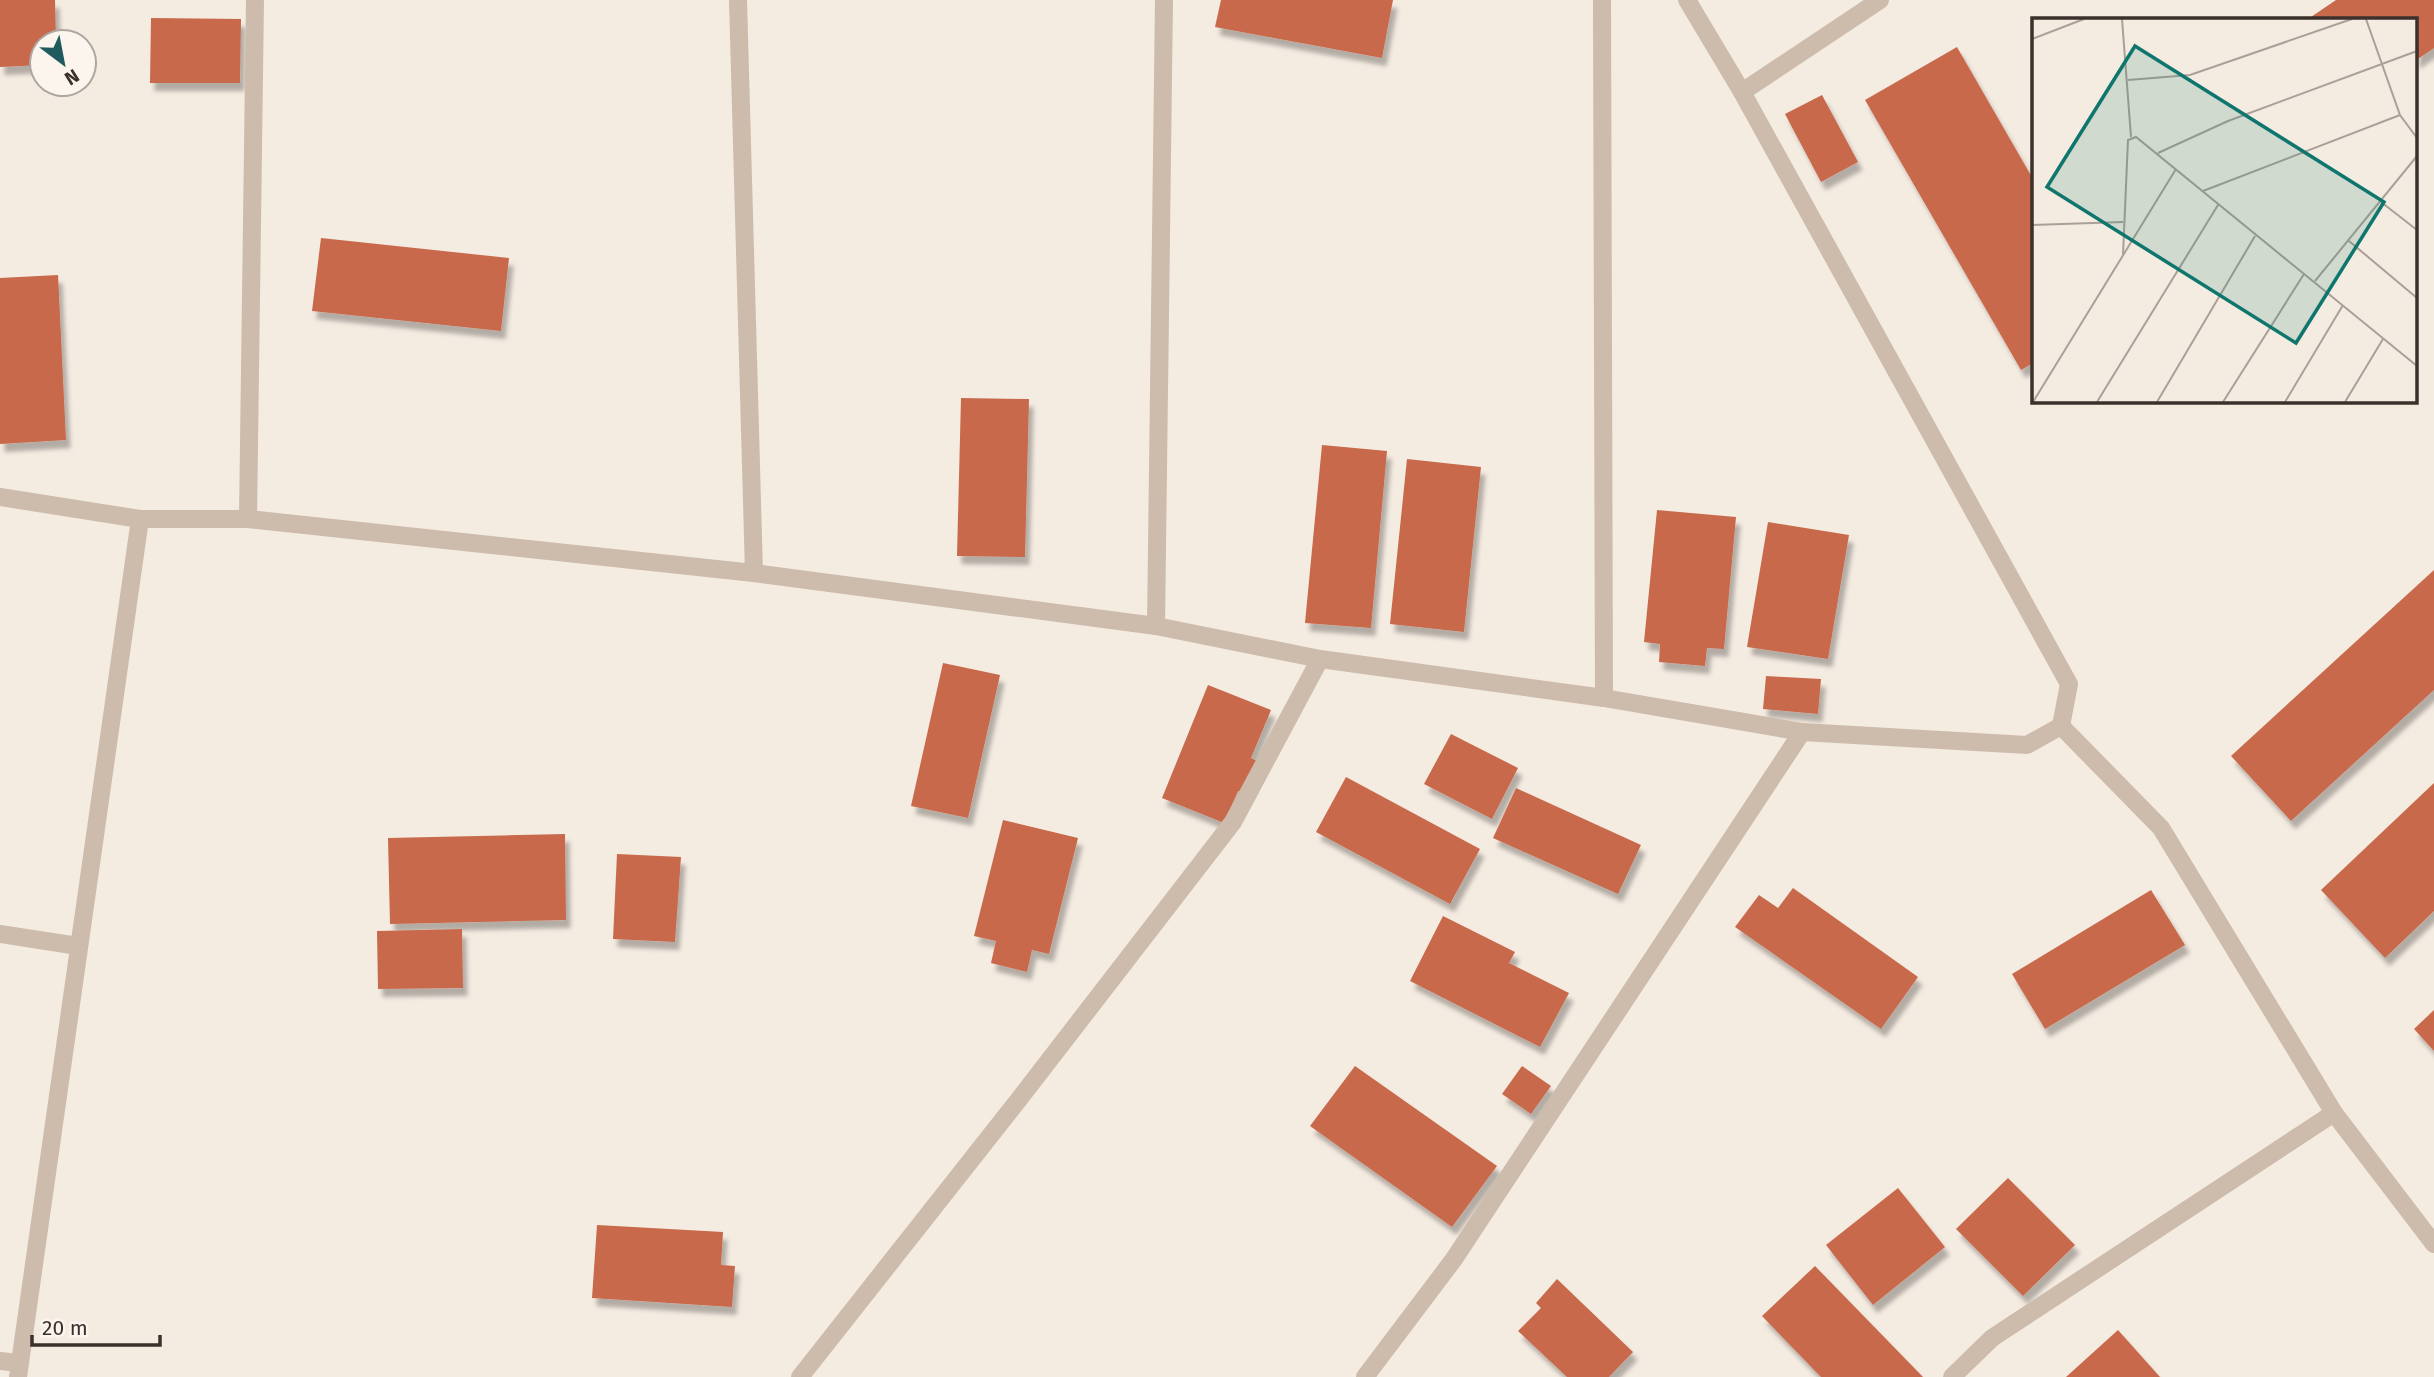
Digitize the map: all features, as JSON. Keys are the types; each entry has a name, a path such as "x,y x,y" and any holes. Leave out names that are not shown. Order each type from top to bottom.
{"street":[{"path":"248,519 255,0"},
{"path":"738,0 754,573"},
{"path":"1156,626 1164,0"},
{"path":"1602,0 1604,698"},
{"path":"1687,0 1742,92 2069,684 2061,726"},
{"path":"1742,92 1880,0"},
{"path":"0,497 140,519 248,519 754,573 1156,626 1320,659 1604,698 1802,732 2027,745 2061,726"},
{"path":"0,1361 19,1370 140,519"},
{"path":"800,1377 1233,822 1320,659"},
{"path":"2061,726 2161,828 2333,1113 2434,1244"},
{"path":"1365,1377 1454,1259 1802,732"},
{"path":"0,934 78,946"},
{"path":"1952,1377 1992,1338 2333,1113"}],"building":[{"path":"0,0 55,0 56,28 28,28 28,66 0,67"},
{"path":"1221,0 1393,0 1382,58 1215,27"},
{"path":"2336,0 2434,0 2434,48 2416,60 2416,18 2309,18"},
{"path":"151,18 241,19 240,83 150,83"},
{"path":"1957,47 2032,177 2032,364 2021,370 1865,100"},
{"path":"1822,95 1858,162 1821,182 1785,114"},
{"path":"321,238 509,258 501,331 312,311"},
{"path":"58,275 66,440 0,444 0,278"},
{"path":"961,398 1029,399 1025,557 957,556"},
{"path":"1322,445 1387,451 1371,628 1305,623"},
{"path":"1407,459 1481,467 1464,632 1390,624"},
{"path":"1657,510 1736,517 1724,649 1707,648 1705,666 1659,662 1660,644 1644,642"},
{"path":"1768,522 1849,535 1828,659 1747,647"},
{"path":"2434,570 2434,690 2291,821 2231,756"},
{"path":"943,663 1000,675 968,818 911,806"},
{"path":"1766,676 1821,679 1818,714 1763,709"},
{"path":"1208,685 1271,710 1251,758 1259,762 1246,794 1238,791 1224,823 1162,798"},
{"path":"1451,734 1518,768 1492,819 1424,784"},
{"path":"1346,777 1480,849 1450,904 1316,832"},
{"path":"2434,783 2434,911 2385,958 2321,890"},
{"path":"1516,788 1641,845 1618,894 1493,838"},
{"path":"1003,820 1078,838 1049,954 1032,950 1027,972 991,963 996,941 974,936"},
{"path":"565,834 566,920 390,924 388,838"},
{"path":"617,854 681,857 675,942 613,939"},
{"path":"1793,888 1918,977 1881,1029 1735,927 1759,895 1778,908"},
{"path":"2151,890 2185,945 2045,1029 2012,974"},
{"path":"1443,916 1515,952 1509,963 1569,993 1540,1047 1410,981"},
{"path":"462,929 463,988 378,989 377,931"},
{"path":"2434,1010 2434,1051 2414,1029"},
{"path":"1355,1066 1497,1166 1452,1227 1310,1126"},
{"path":"1522,1066 1551,1086 1531,1114 1502,1094"},
{"path":"2008,1178 2075,1245 2023,1296 1956,1229"},
{"path":"1898,1188 1945,1247 1873,1305 1826,1245"},
{"path":"597,1225 723,1232 721,1265 735,1266 732,1307 592,1298"},
{"path":"1815,1266 1923,1377 1821,1377 1762,1316"},
{"path":"1557,1279 1633,1352 1609,1377 1567,1377 1518,1331 1541,1308 1536,1303"},
{"path":"2118,1330 2160,1377 2066,1377"}]}
